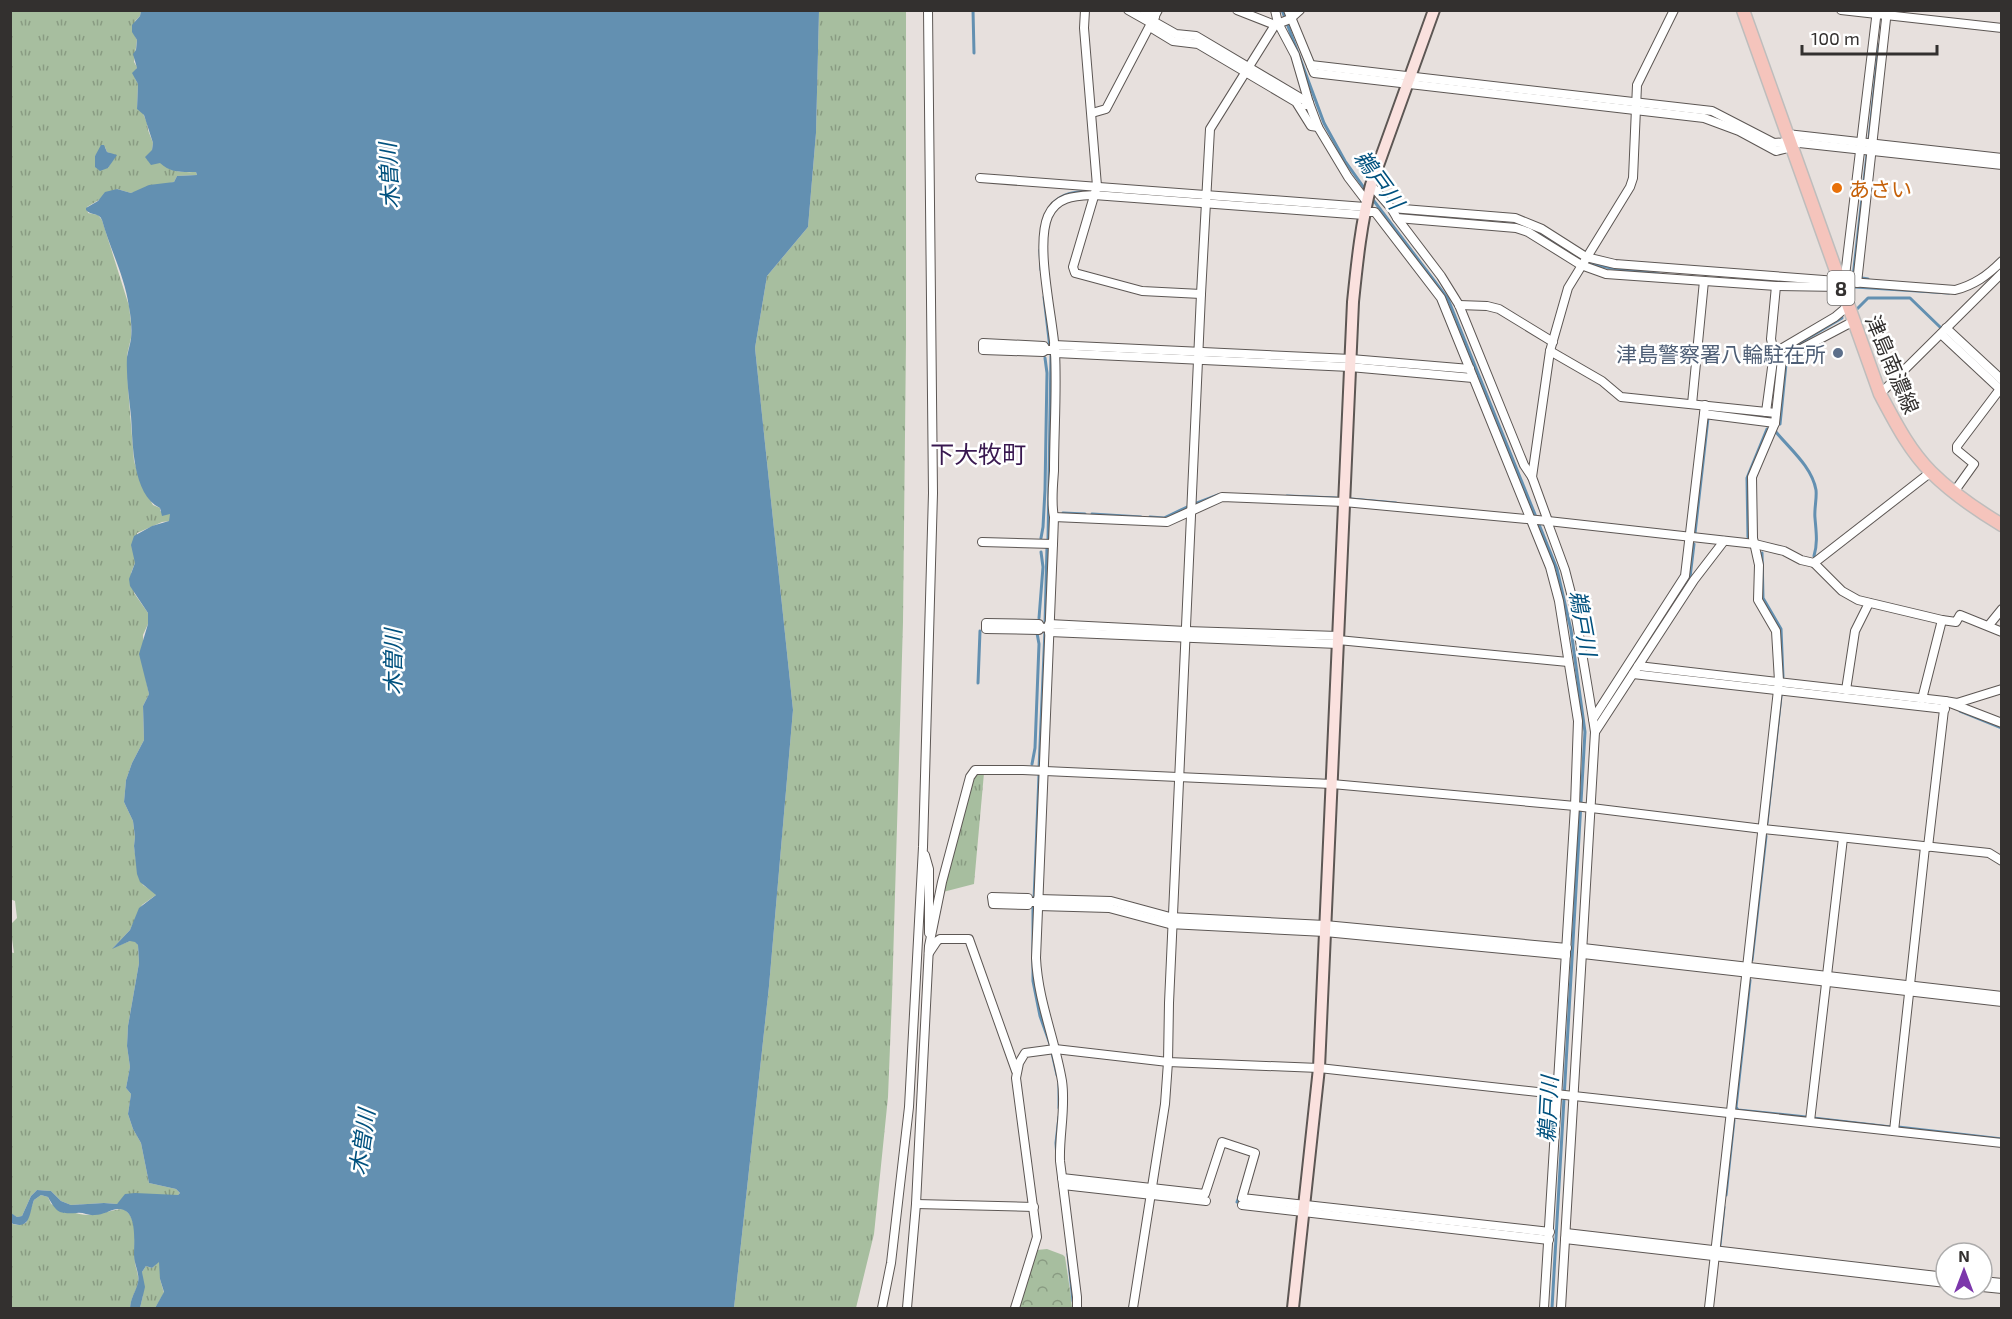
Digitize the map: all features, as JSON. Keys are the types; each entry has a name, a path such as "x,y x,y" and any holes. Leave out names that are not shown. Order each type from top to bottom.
{"main road":[{"name":"津島南濃線","path":"1743,10 1880,394 1909,445 1931,472 1954,492 2000,522"}],"street":[{"path":"882,1308 891,1263 909,1107 923,847 933,493 928,10"},
{"path":"1085,10 1084,28 1097,186 1073,267 1075,273 1142,291 1201,294"},
{"path":"1128,10 1153,20 1176,34 1196,36 1296,102 1311,126 1318,127"},
{"path":"1143,10 1153,20"},
{"path":"1237,10 1283,20"},
{"path":"1275,10 1311,65 1408,80 1636,107 1713,111 1774,143 1789,141 2001,158"},
{"path":"1133,1308 1165,1104 1168,1062 1179,777 1210,129 1246,70 1283,20 1300,10"},
{"path":"1293,1308 1319,1068 1350,363 1357,259 1367,201 1434,10"},
{"path":"1532,477 1550,351 1568,288 1630,187 1633,178 1637,85 1674,10"},
{"path":"1840,10 1887,13 2001,28"},
{"path":"1840,285 1845,276 1877,13"},
{"path":"1857,283 1887,13"},
{"path":"1092,113 1106,109 1153,20"},
{"path":"1283,20 1318,127 1348,177 1441,298 1532,520 1550,567 1559,601 1578,722 1577,806 1560,1093 1544,1308"},
{"path":"1246,70 1309,103"},
{"path":"1300,108 1309,103"},
{"path":"1872,147 2001,165"},
{"path":"980,178 1206,194 1367,201 1391,208 1515,218 1542,229 1586,257 1615,264 1840,285"},
{"path":"1077,1308 1059,1143 1064,1095 1037,980 1036,958 1054,517 1055,349 1044,257 1047,218 1057,203 1065,198 1094,195 1205,204 1367,201"},
{"path":"1391,208 1441,276 1459,305 1524,465 1532,477 1565,570 1574,605 1593,719 1595,732 1561,1308"},
{"path":"1397,218 1516,228 1528,232 1581,265 1606,274 1704,281 1776,286 1857,283 1955,290 1965,288 1984,278 2001,261"},
{"path":"1880,394 2001,273"},
{"path":"1692,404 1704,281"},
{"path":"1766,412 1774,353 1771,339 1776,286"},
{"path":"1459,305 1499,309 1553,342"},
{"path":"1774,353 1835,317 1848,306"},
{"path":"1709,1308 1778,685 1776,631 1758,600 1759,565 1754,538 1752,477 1775,423 1782,359 1854,321"},
{"path":"1944,331 2001,386 1957,446 1957,450 1974,464 1954,492"},
{"path":"1046,350 1044,346 983,343 983,350 1043,352 1055,349 1350,363 1472,373"},
{"path":"1550,351 1602,381 1621,396 1692,404 1704,409 1775,423"},
{"path":"1593,719 1685,576 1704,409"},
{"path":"1715,411 1776,413"},
{"path":"1814,563 1931,472"},
{"path":"1054,517 1167,522 1222,497 1344,502 1755,544 1784,551 1814,563 1842,591 1858,600 1942,620 1956,622 1960,615 1989,625 2001,632"},
{"path":"1595,732 1694,580 1724,541"},
{"path":"982,542 1053,544"},
{"path":"1846,690 1855,631 1869,603"},
{"path":"1989,625 2001,609"},
{"path":"1922,699 1942,620"},
{"path":"1040,627 1039,630 986,629 986,623 1039,624 1040,627 1049,628 1186,635 1338,640 1568,662"},
{"path":"1638,666 1945,705 2001,689"},
{"path":"1633,674 1846,690 1922,699 2001,723"},
{"path":"1894,1131 1909,988 1945,705"},
{"path":"929,950 942,882 970,777 975,770 983,769 1332,784 1577,806 1989,853 2001,861"},
{"path":"1810,1121 1843,838"},
{"path":"907,1308 916,1204 929,950 929,868 923,847"},
{"path":"1028,902 1109,908 1173,921 1325,928 1567,951"},
{"path":"929,950 940,939 969,939 1016,1072 1037,1238 1015,1308"},
{"path":"1583,951 1909,988 2001,996"},
{"path":"1909,988 2001,1002"},
{"path":"1016,1072 1025,1053 1055,1049 1168,1062 1319,1068 2001,1143"},
{"path":"1063,1182 1205,1194 1222,1142 1255,1153 1242,1197 1304,1209"},
{"path":"1151,1191 1206,1201"},
{"path":"916,1204 1034,1207"},
{"path":"1242,1205 1304,1209 1550,1236"},
{"path":"1565,1236 1934,1275"},
{"path":"1715,1253 1934,1281"}],"green space":[{"path":"10,11 141,11 135,21 137,40 134,62 137,67 135,78 138,84 137,108 142,111 147,123 153,143 152,150 161,162 170,169 196,172 197,175 177,176 174,182 131,193 117,189 87,207 88,213 98,215 102,220 129,306 131,338 127,355 128,388 134,461 142,486 153,505 160,508 160,511 170,514 170,521 137,533 135,563 131,573 134,593 148,613 148,624 143,635 145,675 149,694 143,706 144,740 126,780 124,802 133,821 138,874 143,885 156,895 142,905 130,930 113,948 130,941 135,941 138,945 139,963 128,1026 127,1046 130,1067 126,1088 131,1094 128,1114 141,1143 149,1183 176,1189 180,1193 178,1195 129,1195 117,1204 71,1205 61,1201 51,1191 37,1190 31,1196 22,1216 17,1217 10,1213 10,952 14,953 10,925 17,918 15,901 10,899","holes":["105,147 110,153 111,163 108,168 95,167 95,156"]},
{"path":"819,11 906,11 903,622 888,1097 874,1234 856,1308 734,1308 769,986 793,710 755,348 767,276 808,227 816,133"},
{"path":"984,773 974,884 943,892 971,781 975,775"},
{"path":"41,1195 48,1197 51,1204 79,1214 93,1215 124,1209 129,1214 134,1226 135,1263 138,1274 130,1308 11,1308 10,1223 16,1225 26,1223 34,1200"},
{"path":"1047,1249 1065,1257 1072,1308 1019,1308 1035,1254 1037,1250"},
{"path":"160,1262 160,1279 164,1293 155,1308 140,1308 143,1295 142,1272 146,1266 152,1268"}],"water":[{"name":"木曽川","path":"141,11 819,11 816,133 808,227 767,276 755,348 793,710 769,986 734,1308 155,1308 164,1292 160,1279 159,1262 152,1268 146,1266 142,1272 145,1287 140,1308 130,1308 138,1276 134,1258 132,1219 129,1213 117,1209 93,1215 62,1213 56,1209 48,1197 41,1195 34,1200 26,1223 18,1225 11,1223 11,1213 17,1217 22,1216 31,1196 37,1190 51,1191 61,1201 71,1205 117,1204 125,1194 178,1195 180,1193 176,1189 149,1183 141,1143 128,1114 131,1094 126,1088 130,1067 127,1046 128,1026 139,963 138,945 130,941 112,949 130,930 139,908 156,895 140,882 137,874 133,821 124,802 126,780 144,740 143,706 149,694 139,654 148,624 148,613 130,586 129,579 135,563 131,545 134,536 152,526 169,521 170,514 162,516 160,508 144,492 139,480 134,454 127,379 127,357 131,331 127,296 102,220 99,216 86,210 105,192 117,189 131,193 149,185 174,182 177,176 197,175 196,172 172,170 160,163 151,165 145,157 152,150 153,143 144,115 137,109 138,84 132,73 137,68 133,54 137,40 132,32 132,25 140,16"},
{"path":"101,145 104,145 107,152 117,155 108,168 100,171 95,167 95,156"}],"waterway":[{"path":"973,10 974,53"},
{"name":"鵜戸川","path":"1282,10 1324,123 1345,161 1367,192"},
{"path":"1869,139 1879,45"},
{"path":"1704,115 1721,120"},
{"path":"1853,277 1867,155"},
{"path":"1052,204 1065,195 1091,191"},
{"path":"1162,196 1202,199"},
{"name":"鵜戸川","path":"1371,197 1448,299 1557,569 1571,630 1585,732 1552,1308"},
{"path":"1209,199 1356,211"},
{"path":"1399,214 1517,225"},
{"path":"1523,227 1529,228 1581,260"},
{"path":"1040,250 1041,270"},
{"path":"1587,263 1659,274"},
{"path":"1862,278 1868,281"},
{"path":"1746,280 1785,283"},
{"path":"1855,287 1949,293"},
{"path":"1044,297 1050,348"},
{"path":"1857,309 1868,298 1910,298 1940,327"},
{"path":"1776,360 1779,355 1842,318"},
{"path":"1950,337 1975,360"},
{"path":"1780,424 1786,364 1817,344"},
{"path":"1048,542 1051,353"},
{"path":"1041,538 1045,490 1047,373 1045,358"},
{"path":"1249,358 1335,362"},
{"path":"1361,364 1429,370"},
{"path":"1719,412 1769,417"},
{"path":"1695,533 1708,418"},
{"path":"1748,537 1747,478 1767,429"},
{"path":"1776,432 1800,459 1814,482 1816,490 1814,556"},
{"path":"1197,503 1218,495"},
{"path":"1287,496 1337,498"},
{"path":"1351,499 1396,503"},
{"path":"1150,517 1164,518 1187,507"},
{"path":"1063,513 1085,514"},
{"path":"1092,514 1141,517"},
{"path":"1637,659 1690,577 1694,544"},
{"path":"1045,624 1047,547"},
{"path":"1039,618 1043,567 1041,552"},
{"path":"1762,553 1763,598 1781,629 1783,677"},
{"path":"1039,769 1045,630"},
{"path":"978,683 980,631"},
{"path":"1032,764 1035,748 1039,644 1037,633"},
{"path":"1597,720 1631,668"},
{"path":"1639,671 1773,686"},
{"path":"1785,687 1939,704"},
{"path":"1767,823 1781,696"},
{"path":"1960,711 2002,728"},
{"path":"1034,900 1039,775"},
{"path":"1752,960 1766,836"},
{"path":"1033,904 1033,981 1040,1016 1050,1044"},
{"path":"1750,980 1736,1107 1738,1110 1806,1117"},
{"path":"1052,1053 1057,1075"},
{"path":"1059,1084 1059,1108"},
{"path":"1057,1158 1059,1117"},
{"path":"1813,1118 1891,1127"},
{"path":"1726,1195 1734,1120"},
{"path":"1898,1127 2002,1139"},
{"path":"1240,1194 1237,1202 1244,1202"},
{"path":"1720,1245 1724,1207"},
{"path":"1473,1228 1545,1236"},
{"path":"1068,1254 1073,1301"}],"place":[{"name":"あさい","path":"1837,188"},
{"name":"津島警察署八輪駐在所","path":"1838,353"}],"district":[{"name":"下大牧町","path":"978,453"}]}
